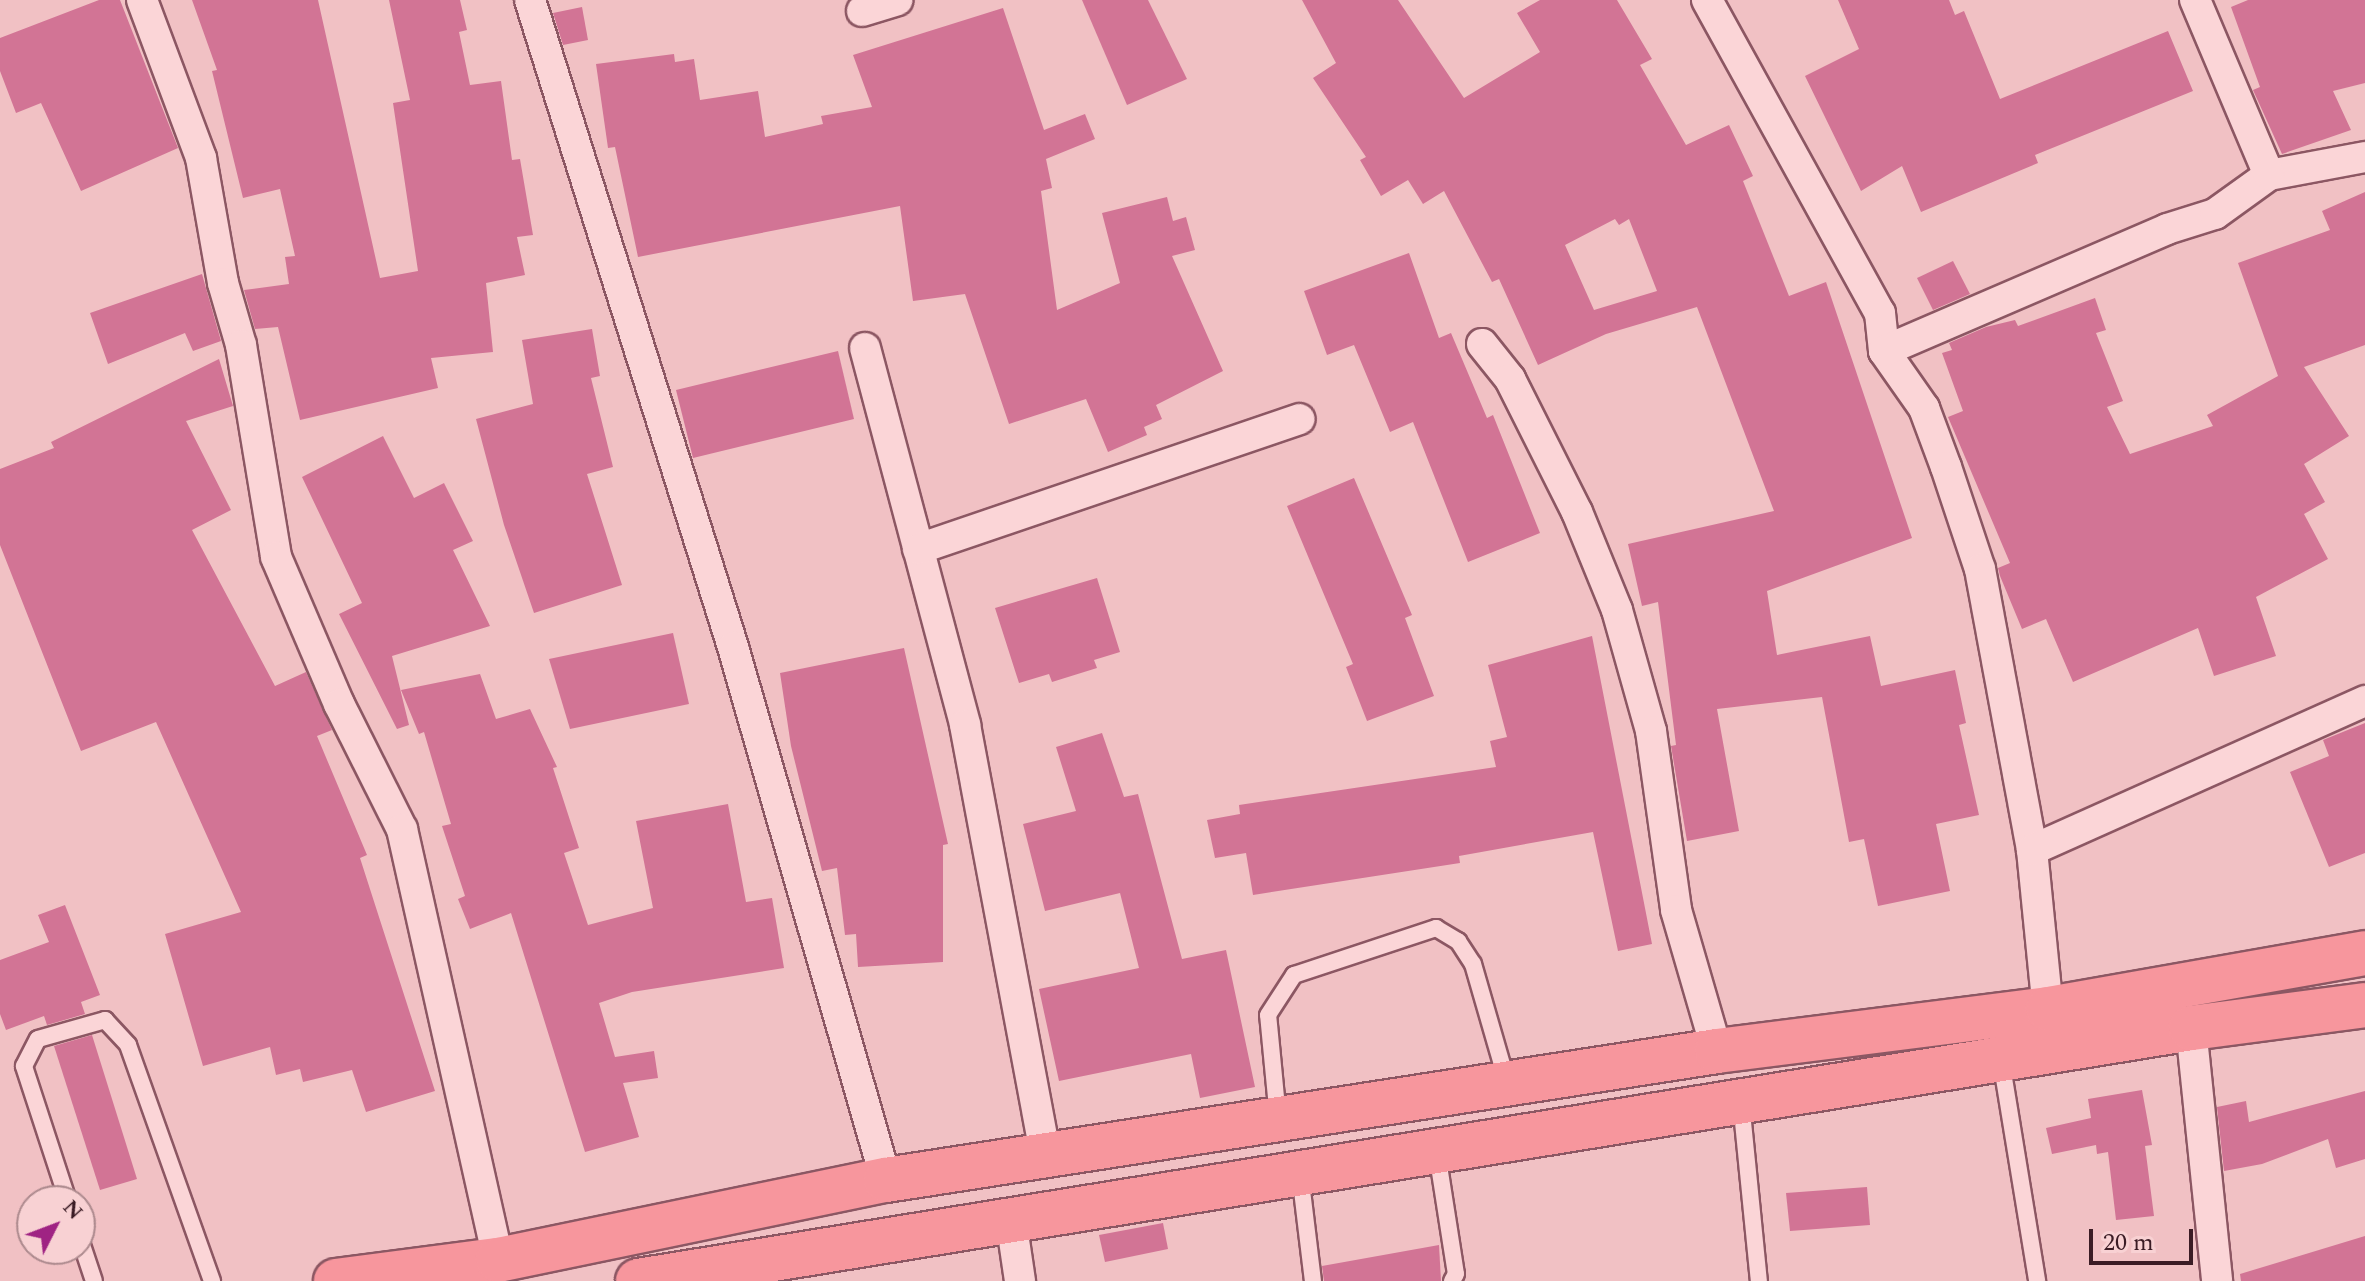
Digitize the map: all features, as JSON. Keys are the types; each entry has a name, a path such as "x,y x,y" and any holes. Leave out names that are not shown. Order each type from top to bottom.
{"main road":[{"path":"336,1281 498,1260 886,1180 1717,1051 2048,1009 2365,953"},
{"path":"638,1281 2001,1058 2365,1005"}],"street":[{"path":"142,0 201,158 223,283 244,361 276,557 339,704 402,829 498,1260"},
{"path":"530,0 733,647 886,1180"},
{"path":"862,11 897,0"},
{"path":"1707,0 1880,313 1884,351 1924,408 1980,569 2032,850 2048,1009"},
{"path":"2195,0 2269,175"},
{"path":"1884,351 2167,229 2215,214 2269,175 2365,157"},
{"path":"1482,344 1517,393 1577,512 1617,610 1651,731 1676,910 1717,1051"},
{"path":"865,348 965,725 1046,1156"},
{"path":"918,549 1299,419"},
{"path":"2032,850 2365,701"},
{"path":"2191,1028 2217,1281"},
{"path":"1011,1220 1020,1281"}],"lane":[{"path":"1278,1120 1268,1015 1294,975 1436,928 1458,941 1473,964 1508,1084"},
{"path":"63,1185 24,1066 38,1039 105,1020 128,1045 212,1281"},
{"path":"2001,1058 2037,1281"},
{"path":"1741,1100 1759,1281"},
{"path":"1436,1149 1456,1274 1452,1281"},
{"path":"1300,1172 1313,1281"}],"building":[{"path":"99,0 120,0 178,148 81,191 41,103 16,113 0,71 0,38"},
{"path":"192,0 318,0 380,278 418,271 393,103 410,100 389,0 460,0 467,30 459,32 470,85 501,81 512,160 520,159 533,235 517,237 525,275 486,283 493,352 431,358 438,388 300,420 278,327 255,329 244,290 289,284 285,257 295,256 280,189 243,198 212,71 217,70"},
{"path":"1082,0 1148,0 1187,79 1127,105"},
{"path":"1302,0 1398,0 1464,98 1540,52 1517,13 1540,0 1617,0 1652,59 1640,65 1686,145 1729,125 1753,176 1743,181 1789,296 1826,282 1912,538 1767,591 1777,655 1870,636 1881,686 1955,670 1966,723 1959,725 1979,815 1936,824 1950,891 1878,906 1864,839 1849,842 1822,697 1717,709 1739,831 1687,841 1671,746 1676,745 1658,602 1642,606 1628,544 1774,511 1697,307 1606,334 1538,365 1499,279 1492,282 1444,191 1423,204 1408,180 1381,196 1360,160 1366,157 1313,78 1336,63","holes":["1615,219 1619,225 1629,219 1657,291 1594,310 1565,245"]},
{"path":"1838,0 1949,0 1955,15 1964,11 2000,99 2168,31 2193,91 2035,155 2038,163 1921,212 1902,166 1861,191 1805,76 1859,49"},
{"path":"2248,0 2365,0 2365,83 2333,91 2351,130 2282,154 2253,90 2260,87 2231,7"},
{"path":"582,7 588,40 563,45 553,13"},
{"path":"1003,8 1044,130 1085,114 1095,139 1046,159 1052,188 1041,191 1057,310 1120,283 1102,213 1167,197 1173,221 1186,217 1195,250 1172,256 1223,371 1156,405 1162,419 1144,427 1147,435 1108,452 1086,399 1009,424 965,294 913,301 900,206 638,257 615,147 608,148 596,64 674,54 675,62 694,59 700,100 758,91 765,137 823,124 821,116 872,107 853,55"},
{"path":"2365,192 2365,345 2304,367 2349,436 2304,464 2325,502 2304,514 2328,559 2256,597 2276,656 2214,676 2198,628 2073,682 2046,619 2022,629 2000,576 1998,568 2010,563 1948,417 1963,411 1942,353 1952,350 1949,343 1986,327 2015,320 2018,326 2095,298 2106,330 2096,333 2123,401 2107,407 2130,454 2213,426 2207,415 2278,376 2238,263 2330,230 2322,211"},
{"path":"1409,253 1439,338 1451,333 1487,418 1493,415 1540,533 1468,562 1413,422 1390,432 1354,345 1327,355 1304,291"},
{"path":"1953,261 1970,294 1933,310 1917,278"},
{"path":"202,274 221,341 193,351 185,333 108,364 90,313"},
{"path":"592,329 600,376 591,378 613,467 587,474 622,585 534,613 504,525 476,419 533,404 522,340"},
{"path":"838,351 854,419 693,458 676,390"},
{"path":"219,359 233,406 186,421 231,510 192,530 275,686 306,672 332,730 317,736 367,855 360,858 435,1091 366,1112 352,1070 303,1082 300,1069 276,1075 270,1047 203,1066 165,934 241,912 156,722 81,751 0,545 0,469 54,448 51,442"},
{"path":"383,436 414,498 444,483 473,541 453,550 490,626 392,656 409,725 397,729 339,614 362,603 302,477"},
{"path":"1354,478 1412,615 1405,618 1434,696 1367,721 1346,667 1353,664 1287,506"},
{"path":"1097,578 1120,652 1094,660 1097,668 1052,682 1049,674 1019,683 995,608"},
{"path":"673,633 689,704 570,729 549,659"},
{"path":"1592,636 1652,944 1618,951 1593,832 1459,856 1460,863 1253,895 1246,853 1215,858 1207,820 1240,814 1239,805 1496,767 1490,741 1507,737 1488,665"},
{"path":"904,648 948,844 943,845 943,962 858,967 856,934 845,935 837,868 822,871 791,746 780,673"},
{"path":"480,674 496,719 530,709 557,767 553,768 579,848 564,853 588,925 653,908 636,821 728,804 746,902 772,898 784,968 632,992 599,1003 615,1057 654,1051 658,1078 623,1083 639,1137 585,1152 511,913 470,929 458,899 465,896 442,826 451,824 424,732 419,734 401,690"},
{"path":"2365,723 2365,853 2329,867 2290,772 2329,756 2323,740"},
{"path":"1102,733 1124,797 1138,794 1182,959 1226,950 1255,1087 1200,1098 1191,1054 1059,1081 1039,989 1139,968 1120,893 1045,911 1023,824 1076,811 1056,747"},
{"path":"65,905 100,995 81,1002 85,1014 47,1025 44,1016 6,1030 0,1014 0,960 49,942 38,915"},
{"path":"92,1035 137,1179 100,1190 54,1046"},
{"path":"2142,1090 2152,1145 2145,1146 2154,1216 2116,1220 2108,1152 2097,1154 2096,1145 2052,1154 2046,1128 2091,1118 2088,1099"},
{"path":"2365,1091 2365,1159 2336,1168 2328,1139 2262,1164 2224,1171 2217,1107 2246,1101 2249,1122"},
{"path":"1867,1187 1870,1225 1790,1231 1786,1193"},
{"path":"1163,1223 1168,1249 1105,1262 1099,1235"},
{"path":"2365,1236 2365,1281 2241,1281 2240,1274"},
{"path":"1439,1245 1441,1281 1324,1281 1322,1266"}]}
